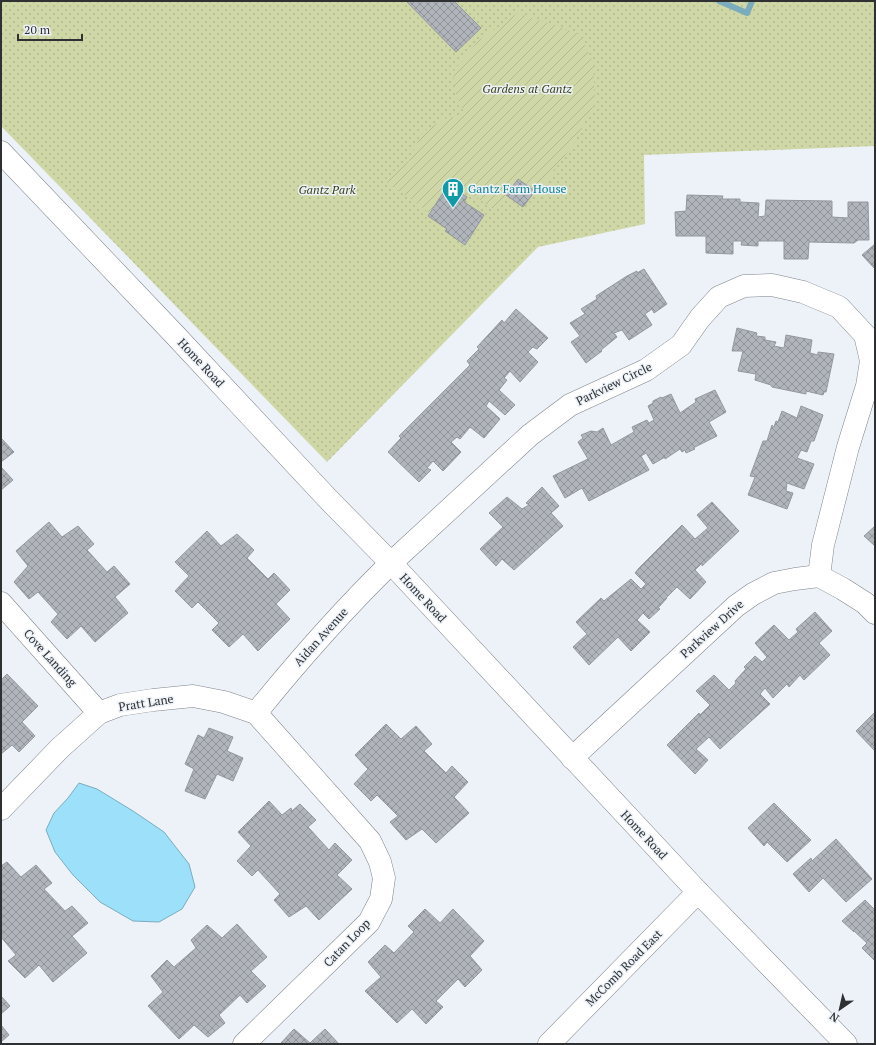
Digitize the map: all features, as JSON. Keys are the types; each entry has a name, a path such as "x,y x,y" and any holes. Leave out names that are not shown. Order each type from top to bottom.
{"street":[{"name":"Home Road","path":"1,152 329,500 391,563 698,892 846,1044"},
{"name":"Parkview Circle","path":"391,563 530,435 570,405 646,370 681,345 700,318 719,297 744,286 772,285 803,292 839,307 866,336 870,360 867,386 848,447 823,545 819,576"},
{"name":"Aidan Avenue","path":"256,714 288,673 368,585 391,563"},
{"path":"819,576 865,603 875,613"},
{"name":"Parkview Drive","path":"572,758 736,606 753,594 774,583 819,576"},
{"name":"Cove Landing","path":"1,603 99,713"},
{"name":"Pratt Lane","path":"1,809 60,748 99,713 120,705 193,696 224,702 256,714"},
{"name":"Catan Loop","path":"244,1044 369,922 381,899 384,878 380,862 370,841 256,714"},
{"name":"McComb Road East","path":"549,1044 698,892"}],"green space":[{"name":"Gantz Park","path":"1,1 875,1 875,146 644,155 645,224 538,247 327,462 1,126"},
{"name":"Gardens at Gantz","path":"518,13 579,34 593,62 595,103 573,145 538,191 518,178 496,211 451,179 430,213 385,181 409,161 422,132 447,118 465,115 456,95 453,72 478,41"}],"water":[{"path":"79,783 97,789 164,832 189,864 195,887 182,909 159,922 133,921 100,902 73,875 55,852 46,830 54,813"}],"building":[{"path":"406,1 454,1 481,28 456,52"},
{"path":"518,179 535,191 523,207 506,195"},
{"name":"Gantz Farm House","path":"448,185 467,197 464,202 484,215 465,245 445,231 447,229 428,216"},
{"path":"687,195 723,196 722,199 740,199 740,202 759,203 758,217 765,216 766,200 832,201 832,217 848,218 848,202 868,202 869,240 858,240 854,243 809,242 808,259 784,259 784,241 758,241 758,246 741,245 742,241 733,241 733,254 706,253 706,236 676,236 675,212 686,211"},
{"path":"875,244 875,269 862,255"},
{"path":"644,269 667,304 654,313 652,309 645,314 652,325 629,340 622,330 614,333 617,337 586,363 571,342 580,336 570,323 585,314 581,309 597,299 596,296 627,276"},
{"path":"516,309 548,338 537,349 533,347 528,352 538,362 520,382 510,371 504,378 507,380 499,390 515,405 505,415 489,401 486,406 500,419 484,438 470,427 460,439 457,437 451,442 461,452 443,471 433,461 427,468 431,470 419,482 388,452 401,438 399,436 470,365 467,361 479,349 477,347 502,320 504,323"},
{"path":"737,328 757,333 756,336 765,337 765,340 776,342 774,346 784,348 786,335 812,340 810,353 818,355 818,352 834,354 826,392 824,392 823,395 806,391 806,394 772,387 771,385 755,380 756,374 738,371 743,351 732,351"},
{"path":"715,390 726,412 709,422 717,436 686,453 685,450 682,452 680,449 665,459 665,457 653,464 646,453 641,456 649,470 589,501 582,488 565,498 553,476 588,459 578,442 583,438 581,435 591,431 597,432 603,428 611,445 634,432 632,427 647,420 649,423 654,420 648,406 653,403 653,401 671,394 680,413 696,402 695,399"},
{"path":"801,406 823,415 814,441 811,441 807,452 801,450 797,458 814,464 804,489 787,483 786,491 793,493 787,509 748,495 755,477 750,476 763,441 767,441 772,425 774,427 776,421 778,422 782,411 797,418"},
{"path":"1,438 14,452 1,462"},
{"path":"1,467 13,480 1,490"},
{"path":"542,487 559,506 551,513 563,526 514,570 502,559 496,566 480,549 503,527 489,513 507,497 522,509 529,505 526,503"},
{"path":"712,502 739,531 702,566 702,563 695,570 706,582 690,599 677,587 658,608 660,609 649,619 643,613 637,620 650,632 631,651 618,637 589,665 573,647 587,634 576,622 601,598 604,601 631,579 641,589 646,584 635,573 639,568 682,525 695,539 708,528 697,515"},
{"path":"49,522 62,537 78,526 94,544 87,550 107,572 114,566 130,584 115,597 128,613 95,642 81,626 67,639 51,622 58,614 38,592 29,599 14,582 28,566 16,551"},
{"path":"875,526 875,546 864,536"},
{"path":"207,531 221,546 237,534 254,550 247,558 268,579 274,573 290,590 276,604 290,619 258,651 243,634 229,647 212,630 219,623 198,602 192,608 175,591 189,576 175,562"},
{"path":"815,612 832,631 819,643 830,655 804,680 800,675 789,687 787,684 773,698 765,688 760,694 770,704 720,749 709,737 696,749 708,760 695,774 667,745 699,713 700,715 710,705 696,691 714,675 729,690 746,669 744,667 755,656 762,662 767,657 755,643 774,625 789,640 798,632 796,629"},
{"path":"7,674 38,706 22,722 35,736 19,752 12,745 1,754 1,680"},
{"path":"875,712 875,751 856,731"},
{"path":"386,724 401,739 416,726 432,744 424,751 446,773 452,766 468,782 454,797 469,813 436,843 422,829 406,840 390,822 398,816 377,795 371,801 354,784 368,769 355,755"},
{"path":"209,728 233,737 227,751 243,758 233,781 217,774 205,799 185,791 194,769 185,764 198,735 204,738"},
{"path":"269,801 282,815 291,808 292,811 300,804 316,820 308,827 329,850 335,843 352,860 337,875 352,889 319,920 306,906 289,917 274,900 280,894 258,870 252,876 237,861 251,846 238,832"},
{"path":"774,803 811,840 787,862 767,842 764,846 748,828"},
{"path":"836,839 872,879 846,902 823,878 809,892 793,874 811,858 812,861"},
{"path":"7,862 21,877 36,865 52,883 44,889 65,911 72,906 88,923 72,936 87,953 53,982 39,965 25,978 8,961 16,955 1,937 1,866"},
{"path":"865,900 875,910 875,961 862,948 867,943 842,921"},
{"path":"425,909 440,923 453,909 484,941 470,956 482,970 465,987 458,979 436,1001 443,1007 426,1024 412,1009 397,1023 365,991 381,977 368,962 385,945 394,953 414,932 408,926"},
{"path":"237,924 267,957 251,971 266,986 247,1003 240,995 219,1015 225,1023 208,1037 194,1025 179,1039 148,1006 163,992 151,976 167,960 174,967 196,948 191,940 207,925 222,938"},
{"path":"1,996 10,1006 1,1014"},
{"path":"1,1025 9,1035 1,1042"},
{"path":"294,1029 310,1043 325,1029 339,1044 280,1044"}],"waterway":[{"path":"719,1 747,13 752,1"}],"place":[{"name":"Gantz Farm House","path":"453,208"}]}
